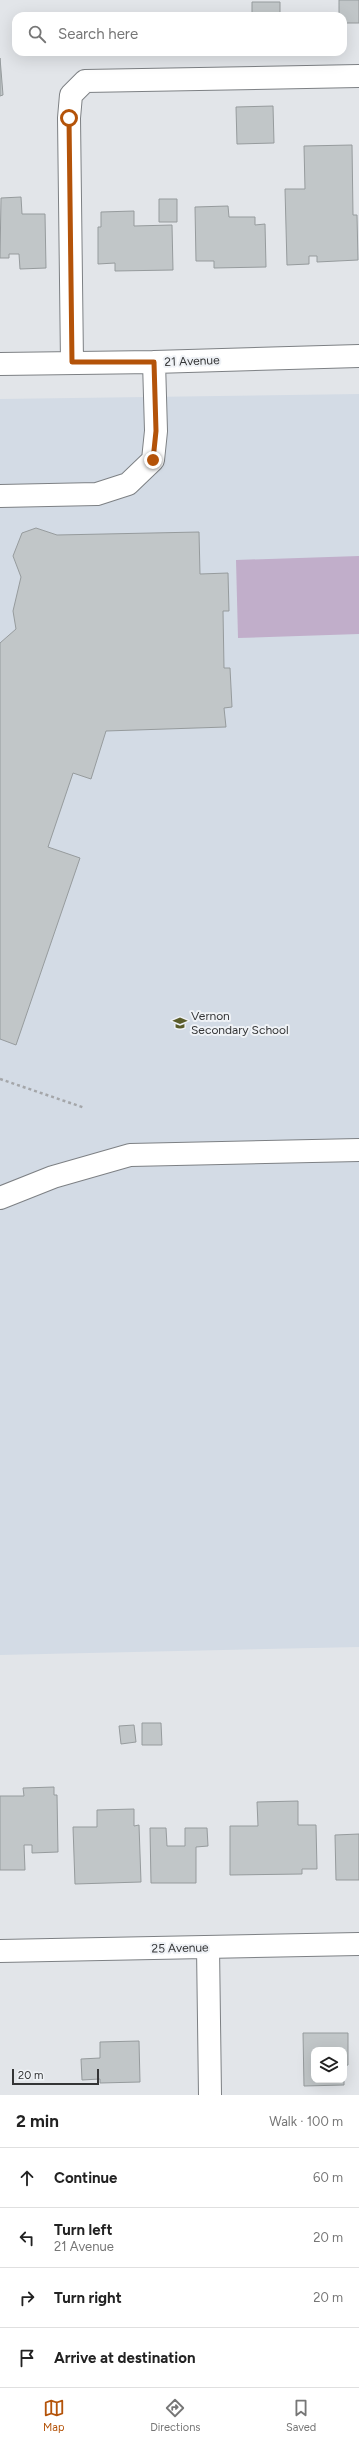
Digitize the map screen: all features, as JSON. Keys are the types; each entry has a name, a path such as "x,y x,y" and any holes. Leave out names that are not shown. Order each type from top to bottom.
{"street":[{"path":"72,362 69,118 71,95 86,81 359,76"},
{"name":"21 Avenue","path":"0,364 154,362 359,356"},
{"path":"0,496 97,494 128,484 153,460 156,431 154,362"},
{"path":"0,1198 53,1177 130,1155 359,1150"},
{"name":"25 Avenue","path":"0,1951 359,1944"},
{"path":"208,1947 210,2095"}],"path":[{"path":"0,1079 86,1108"}],"shaded area":[{"name":"Vernon Secondary School","path":"359,394 359,1647 0,1655 0,399"},
{"path":"359,556 359,634 238,638 236,560"}],"building":[{"path":"339,0 359,0 359,23 347,23 347,12 339,12"},
{"path":"252,2 280,2 280,12 252,12"},
{"path":"0,58 3,95 0,96"},
{"path":"273,106 274,143 237,144 236,107"},
{"path":"352,145 353,215 357,215 358,260 317,262 317,256 309,256 309,264 287,265 285,189 305,189 304,146"},
{"path":"21,197 22,214 45,214 46,268 20,269 19,254 9,254 9,258 0,258 1,198"},
{"path":"159,199 177,199 177,222 159,222"},
{"path":"228,206 229,217 255,217 255,225 265,224 266,267 214,268 214,261 196,261 195,207"},
{"path":"134,211 134,226 172,225 173,270 115,271 115,263 98,264 98,227 101,227 101,212"},
{"path":"36,528 57,535 199,532 200,574 228,573 229,611 223,611 224,668 230,668 232,707 224,708 226,727 106,731 91,779 73,773 48,847 80,858 16,1045 0,1039 0,643 16,629 13,611 21,577 13,556 22,533"},
{"path":"142,1723 161,1723 162,1745 142,1745"},
{"path":"134,1725 136,1742 121,1744 119,1726"},
{"path":"54,1787 54,1795 57,1795 58,1852 32,1853 32,1845 24,1845 25,1870 0,1870 0,1796 24,1796 23,1788"},
{"path":"298,1801 298,1825 316,1825 317,1869 302,1869 302,1874 230,1875 230,1826 258,1826 257,1802"},
{"path":"134,1809 134,1826 139,1825 141,1882 75,1884 73,1827 97,1827 97,1810"},
{"path":"150,1828 166,1828 167,1846 185,1846 185,1828 207,1828 208,1846 196,1847 196,1883 151,1883"},
{"path":"359,1834 359,1880 336,1880 335,1835"},
{"path":"303,2033 348,2033 348,2065 347,2047 311,2047 311,2083 344,2083 344,2085 304,2086"},
{"path":"139,2041 140,2082 100,2083 100,2079 82,2080 81,2059 100,2058 100,2042"}],"place":[{"name":"Vernon Secondary School","path":"180,1023"}],"route":[{"path":"69,118 72,362 154,362 156,431 153,460"}]}
